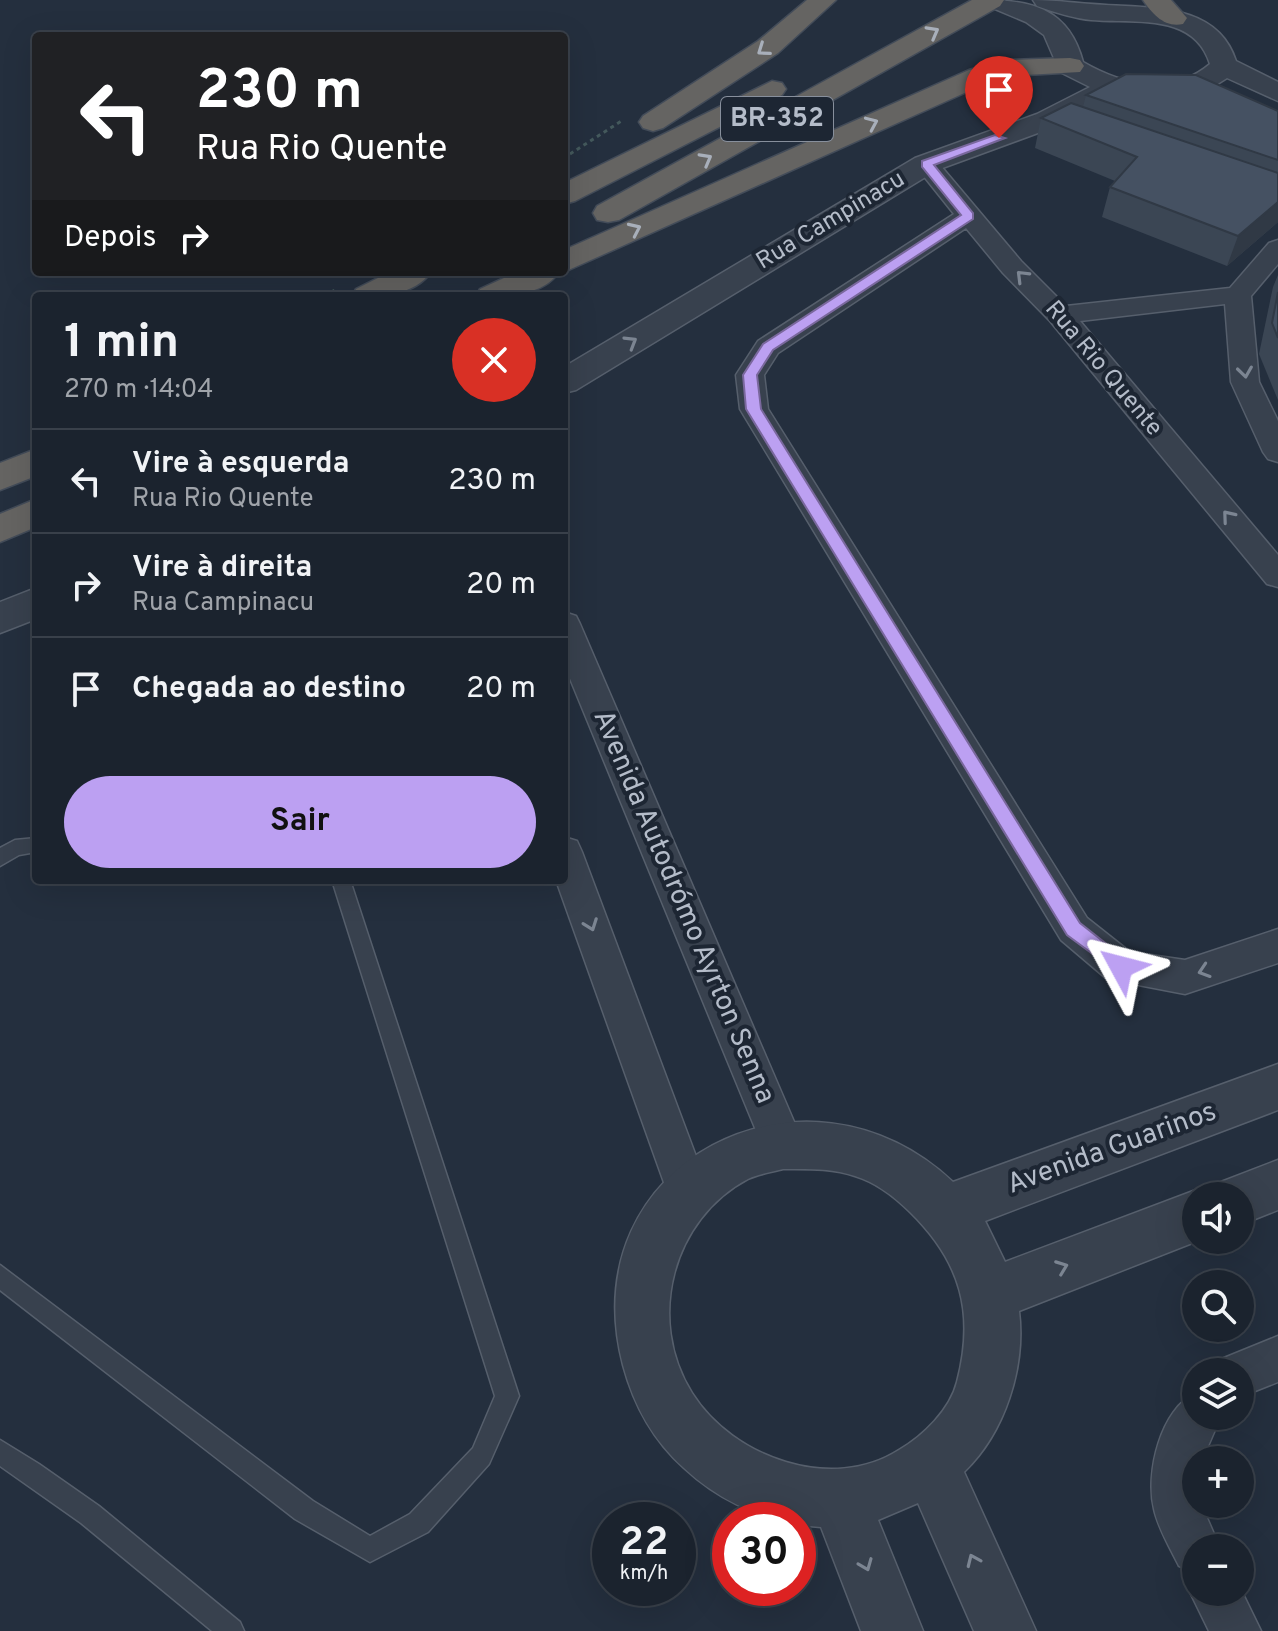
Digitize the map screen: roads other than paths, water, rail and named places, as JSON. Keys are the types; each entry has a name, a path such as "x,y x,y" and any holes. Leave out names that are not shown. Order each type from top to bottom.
{"highway":[{"path":"568,177 768,47 823,0"},
{"name":"BR-352","path":"818,65 945,0"},
{"name":"BR-352","path":"568,235 994,0"},
{"path":"568,260 979,76 1034,65 1070,66"},
{"name":"BR-352","path":"568,193 790,80"},
{"path":"364,292 393,276"},
{"path":"376,292 407,276"},
{"path":"466,292 495,276"},
{"path":"500,292 534,276"},
{"path":"0,478 32,463"},
{"path":"0,529 32,514"}],"street":[{"path":"994,0 1090,13 1165,9 1210,37 1222,52 1224,66"},
{"path":"1045,6 1066,43 1070,66 1111,88 1201,97 1224,66"},
{"path":"1224,66 1278,93"},
{"name":"Rua Campinacu","path":"568,380 926,164 1054,123 1111,88"},
{"name":"Rua Rio Quente","path":"926,164 1012,267 1060,315 1265,541 1278,576"},
{"path":"968,216 768,347 750,375 754,409 1074,929 1121,967 1185,977 1278,946"},
{"path":"1060,315 1238,295 1277,250"},
{"path":"1238,295 1245,382 1278,452"},
{"path":"0,619 32,604"},
{"name":"Avenida Autodrómo Ayrton Senna","path":"568,634 783,1145"},
{"path":"568,863 688,1191"},
{"name":"Avenida Guarinos","path":"946,1210 1278,1087"},
{"path":"783,1145 827,1145 871,1156 911,1178 946,1210 973,1250 989,1295 993,1342 984,1389 963,1431 931,1466 888,1489 840,1500 775,1492 717,1462 672,1414 645,1355 641,1294 656,1237 688,1191 732,1160 783,1145"},
{"path":"1254,1194 1278,1185"},
{"path":"989,1295 1182,1221"},
{"path":"1254,1368 1278,1359"},
{"path":"1187,1528 1178,1451 1190,1430"},
{"path":"931,1466 1005,1631"},
{"path":"840,1500 892,1631"},
{"path":"1223,1606 1236,1631"}],"lane":[{"path":"0,858 15,848 32,846"},
{"path":"0,1276 304,1510 370,1550 419,1523 481,1456 507,1396 342,884"},
{"path":"0,1452 98,1520 231,1631"}]}
